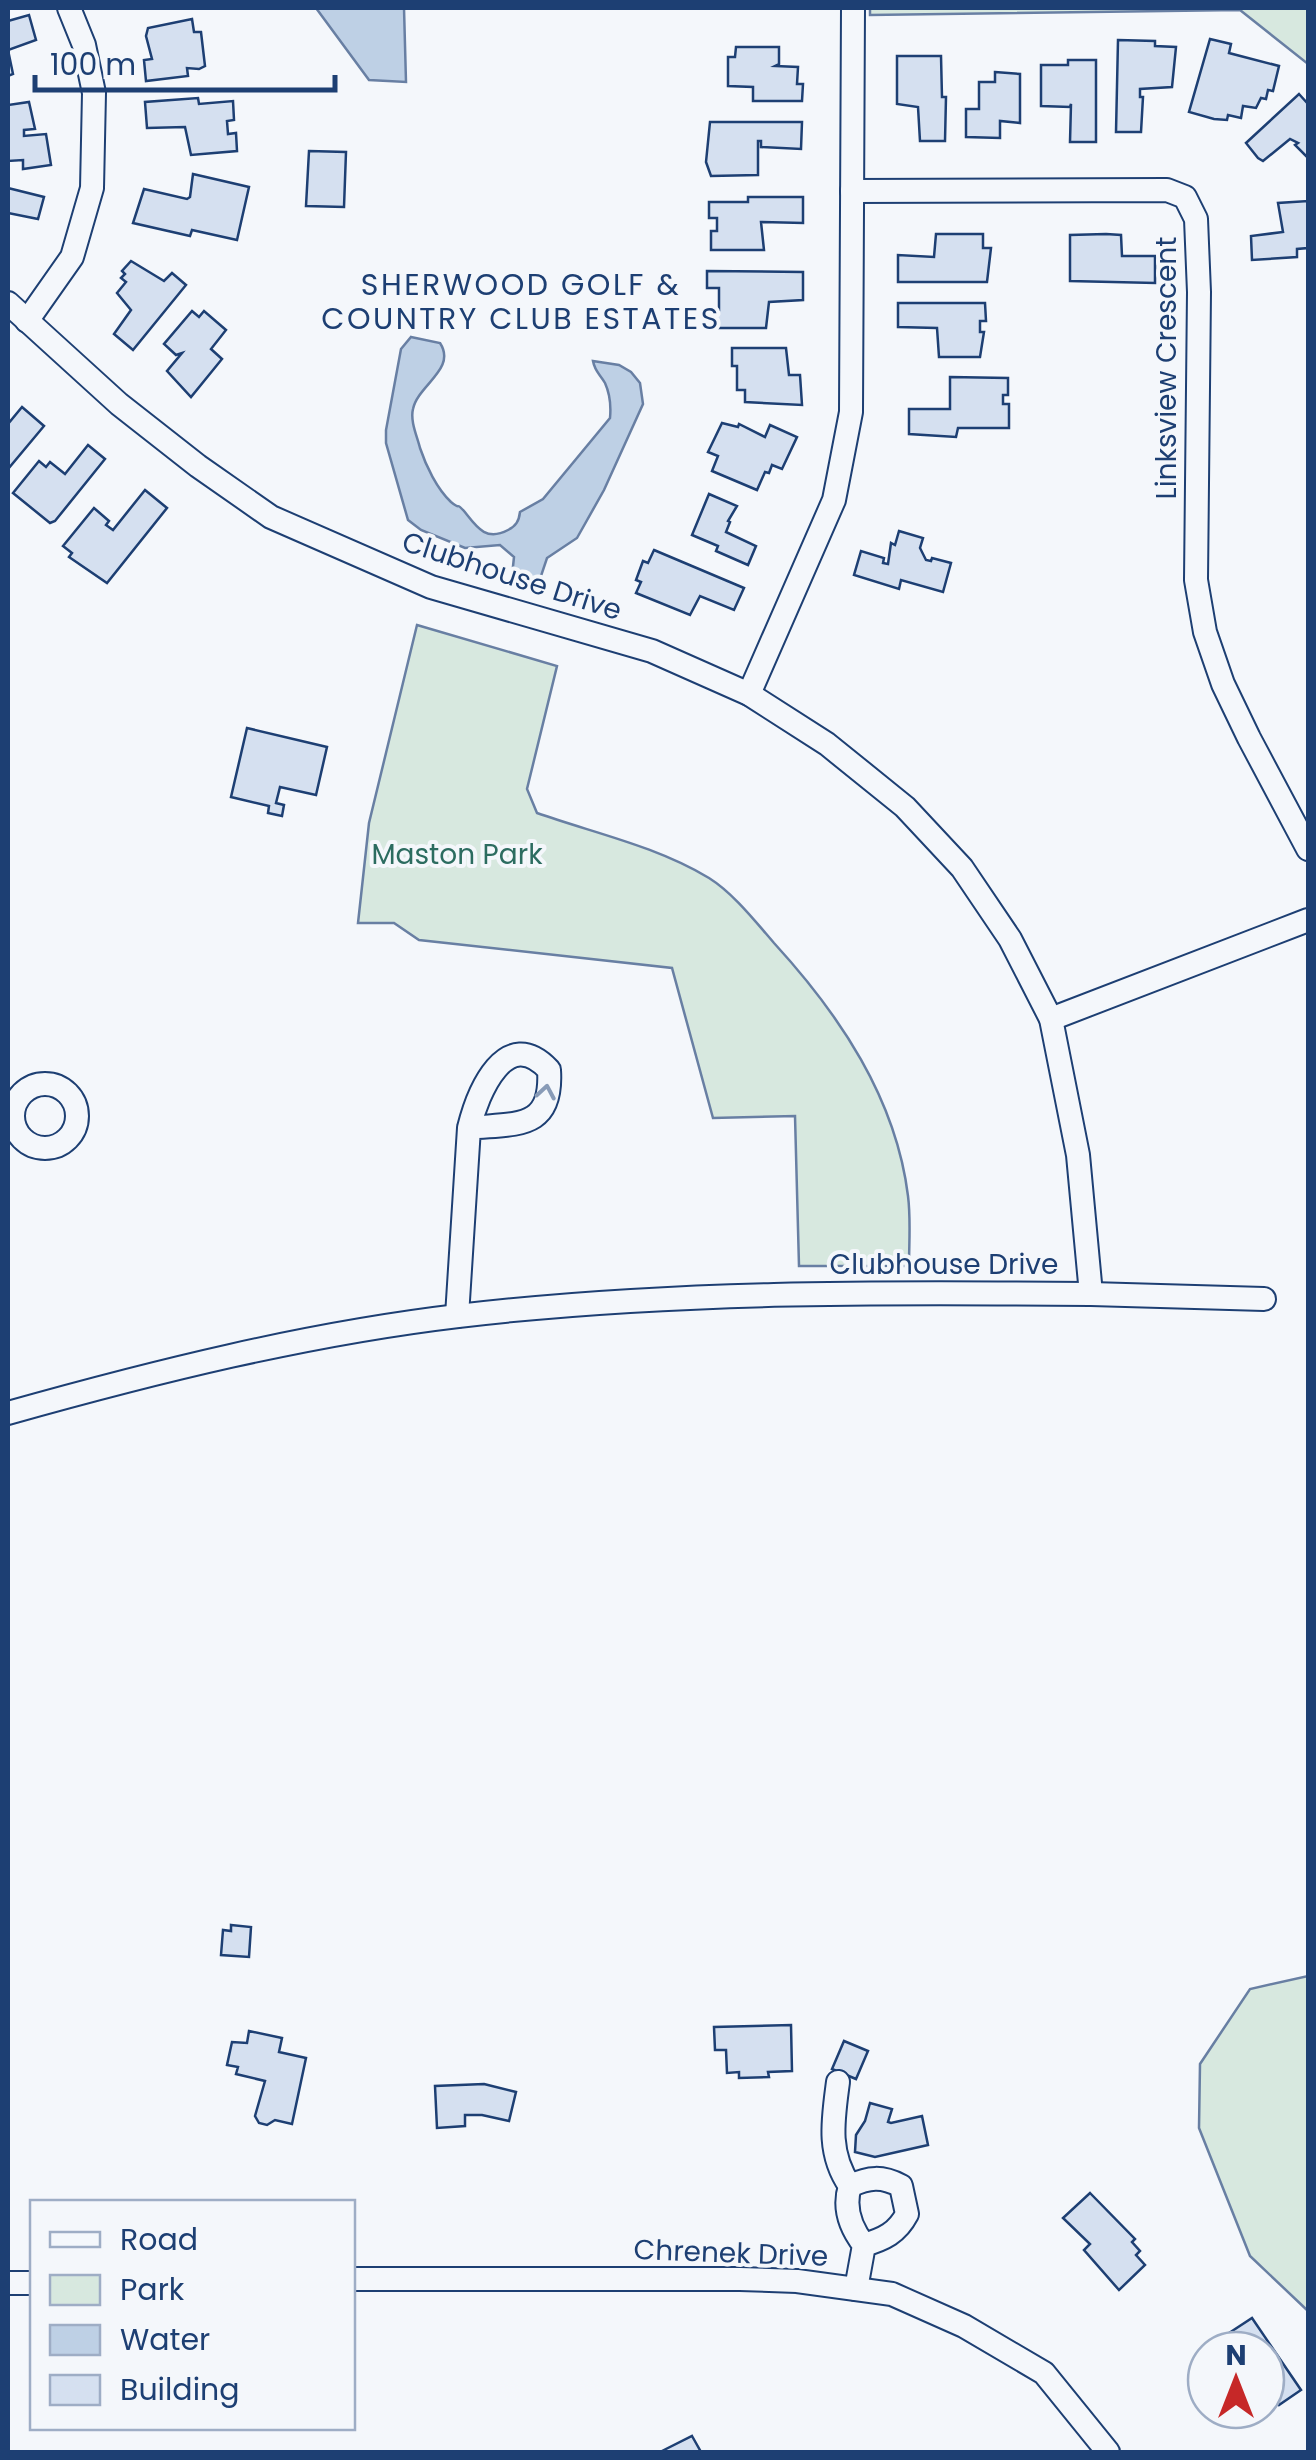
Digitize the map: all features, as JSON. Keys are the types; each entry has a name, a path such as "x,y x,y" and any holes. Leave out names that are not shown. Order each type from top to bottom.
{"street":[{"path":"28,321 72,257 92,188 94,94 84,45 69,8"},
{"path":"750,694 834,500 851,412 853,8"},
{"name":"Linksview Crescent","path":"852,191 1167,190 1185,198 1196,219 1196,580 1204,632 1229,698 1308,849"},
{"name":"Clubhouse Drive","path":"8,303 132,414 271,516 431,587 652,651 750,694 828,744 905,806 962,868 1010,939 1051,1019 1078,1156 1091,1294 755,1295 457,1316 270,1349 8,1413"},
{"path":"1051,1019 1308,920"},
{"path":"457,1316 469,1128"},
{"path":"1091,1294 1264,1299"},
{"path":"838,2082 831,2132 838,2169 850,2186"},
{"path":"856,2289 864,2244 854,2232 846,2199 850,2186 867,2178 887,2179 900,2186 907,2214 885,2239 864,2244"},
{"name":"Chrenek Drive","path":"355,2279 740,2279 798,2281 892,2294 964,2326 1044,2373 1108,2452"}],"green space":[{"path":"870,8 1308,8 1308,64 1240,10 870,15"},
{"name":"Maston Park","path":"417,625 557,666 527,789 537,813 646,849 709,878 743,908 821,999 861,1059 891,1125 908,1196 909,1266 799,1266 795,1116 713,1118 672,968 419,940 394,923 358,923 369,823"},
{"path":"1308,1976 1308,2311 1250,2256 1199,2128 1200,2064 1250,1989"}],"water":[{"path":"316,8 404,8 406,82 369,80"},
{"path":"411,337 440,343 444,352 440,369 413,409 422,455 446,497 487,533 511,528 520,512 543,499 610,418 608,392 593,361 619,365 640,383 643,404 604,490 577,538 547,558 538,585 512,576 514,557 500,545 465,548 421,530 408,520 386,443 386,430 401,349"}],"building":[{"path":"29,15 36,40 8,50 8,21"},
{"path":"192,19 194,32 201,32 205,66 187,68 188,76 146,81 144,60 152,59 146,36 148,28"},
{"path":"1210,39 1231,44 1229,53 1279,66 1273,91 1268,90 1266,99 1261,98 1256,108 1243,106 1241,118 1228,115 1227,120 1214,119 1189,112"},
{"path":"1118,40 1155,41 1155,46 1176,47 1172,87 1140,89 1141,132 1116,132"},
{"path":"736,47 779,47 779,64 775,66 798,67 802,101 753,101 753,87 728,86 728,57 735,57"},
{"path":"8,50 13,74 8,76"},
{"path":"897,56 941,56 942,97 946,97 945,141 920,141 918,107 897,104"},
{"path":"1068,60 1096,60 1096,142 1070,142 1071,104 1041,106 1041,65 1068,65"},
{"path":"995,72 1020,74 1020,123 1000,121 1000,138 966,137 966,109 979,109 979,82 995,82"},
{"path":"1299,94 1308,104 1308,154 1290,139 1263,161 1246,143"},
{"path":"198,98 199,104 233,101 234,120 227,121 228,134 236,133 237,151 191,155 185,127 147,128 145,102"},
{"path":"29,102 35,129 24,130 24,136 46,134 51,165 23,169 23,160 8,161 8,105"},
{"path":"710,122 802,122 801,149 761,147 758,141 758,175 711,176 706,162"},
{"path":"309,151 346,152 344,207 306,206"},
{"path":"193,174 249,187 237,240 192,230 190,236 133,223 144,189 187,199"},
{"path":"8,188 44,197 38,219 8,213"},
{"path":"748,197 803,197 803,223 761,222 764,250 711,250 711,231 717,231 717,218 709,218 709,202 748,202"},
{"path":"1308,201 1308,248 1297,249 1297,257 1252,260 1251,236 1283,232 1278,203"},
{"path":"936,234 983,234 983,248 991,248 987,282 898,282 898,255 934,257"},
{"path":"1070,235 1121,235 1122,256 1155,256 1155,283 1070,281"},
{"path":"131,261 164,281 172,273 186,285 133,350 114,334 131,310 117,293 126,282 121,278 125,274 122,271"},
{"path":"707,271 803,272 803,300 769,302 766,328 713,328 713,310 719,310 719,288 707,288"},
{"path":"898,303 985,303 986,321 980,321 980,332 984,332 980,357 939,357 937,328 898,327"},
{"path":"192,311 199,317 204,311 226,330 211,349 222,359 191,397 167,371 182,353 176,355 164,344"},
{"path":"732,348 786,348 789,375 800,375 802,405 745,402 745,390 737,390"},
{"path":"950,377 1008,378 1008,395 1003,395 1003,404 1009,404 1009,428 958,428 956,437 909,434 909,409 950,409"},
{"path":"22,407 44,426 8,469 8,424"},
{"path":"722,423 738,427 739,424 765,437 770,425 797,437 782,469 772,465 757,490 712,471 718,456 708,452"},
{"path":"88,445 105,459 55,521 50,523 13,493 39,461 46,467 50,462 65,474"},
{"path":"145,490 167,508 107,583 69,557 72,553 63,546 94,508 113,530"},
{"path":"709,494 737,506 726,532 756,546 748,565 692,535"},
{"path":"899,531 923,538 920,548 926,560 951,563 943,592 901,580 899,589 854,575 861,551 884,558 883,563 888,564 891,543 895,545"},
{"path":"654,550 744,588 734,610 700,596 690,615 636,593 643,561 648,563"},
{"path":"247,728 327,747 316,795 280,787 276,803 284,805 282,816 268,813 269,806 231,797"},
{"path":"231,1925 251,1927 249,1957 221,1955 223,1930 231,1931"},
{"path":"791,2025 792,2071 739,2078 739,2072 727,2073 726,2050 715,2050 714,2027"},
{"path":"249,2031 282,2038 279,2052 306,2058 292,2124 275,2120 267,2125 259,2123 255,2116 265,2081 236,2074 238,2067 227,2065 232,2042 247,2043"},
{"path":"844,2041 868,2051 856,2079 832,2069"},
{"path":"484,2084 516,2092 509,2121 465,2115 465,2126 437,2128 435,2086"},
{"path":"870,2103 892,2109 888,2122 891,2123 922,2116 928,2145 875,2157 855,2152 856,2135"},
{"path":"1090,2193 1135,2239 1132,2242 1140,2251 1136,2255 1145,2265 1119,2290 1084,2250 1090,2244 1063,2218"},
{"path":"1252,2318 1260,2330 1234,2330"},
{"path":"1286,2368 1301,2390 1286,2400"},
{"path":"692,2436 701,2452 660,2452"}],"district":[{"name":"SHERWOOD GOLF & COUNTRY CLUB ESTATES","path":"521,301"}]}
